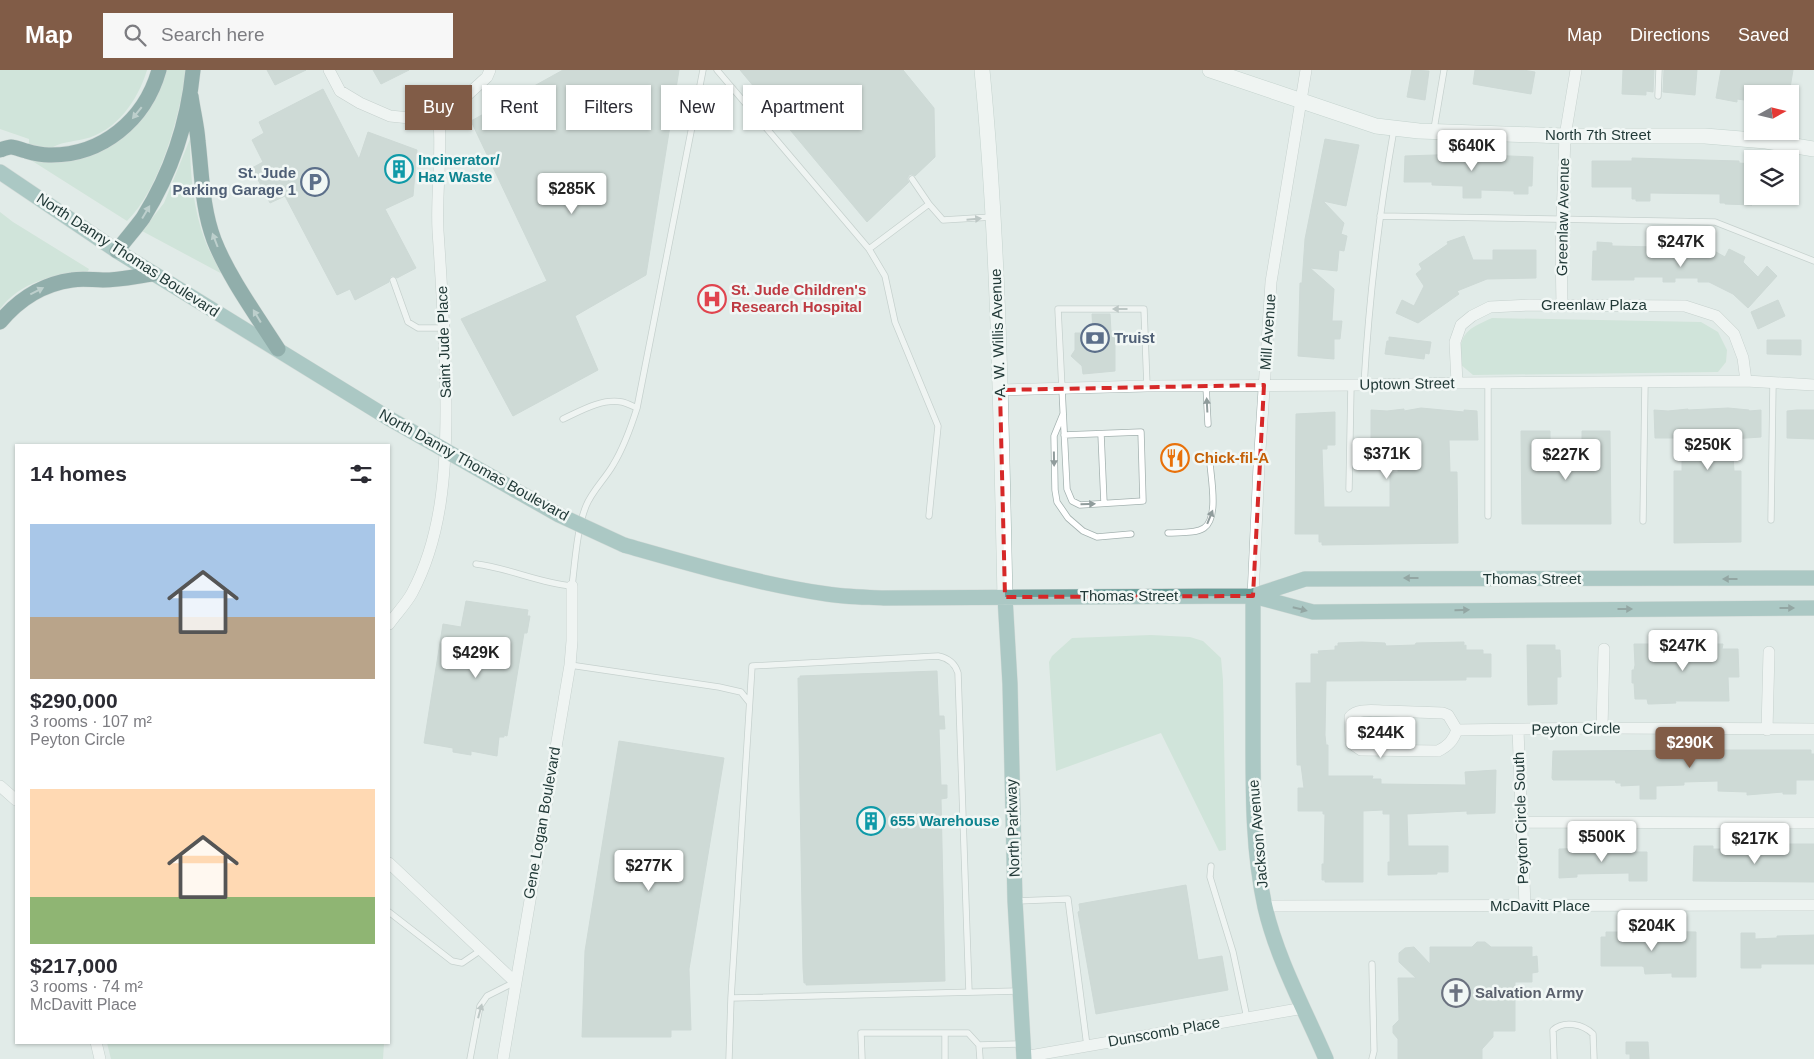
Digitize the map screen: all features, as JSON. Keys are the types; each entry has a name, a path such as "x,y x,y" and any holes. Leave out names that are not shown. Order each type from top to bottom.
{"highway":[{"path":"0,150 12,147 47,155 68,154 111,138 134,118 151,91 159,70"},
{"path":"117,251 142,219 163,180 179,139 191,96 193,70"},
{"path":"191,96 198,141 202,188 214,238 223,261 278,349"},
{"path":"0,322 19,302 31,294 58,282 87,279 104,280 154,274"}],"main road":[{"name":"North Danny Thomas Boulevard","path":"0,172 117,251 390,419 559,515 624,545 707,569 829,594 884,598 1005,597"},
{"name":"Thomas Street","path":"1253,596 1305,579 1814,578"},
{"name":"Thomas Street","path":"1005,597 1253,596 1313,612 1814,608"},
{"name":"Jackson Avenue","path":"1253,596 1253,781 1257,856 1265,906 1278,949 1326,1059"},
{"name":"North Parkway","path":"1005,597 1010,684 1015,902 1024,1053"}],"street":[{"path":"329,70 340,91 360,103 390,116 405,118"},
{"path":"472,90 486,77 490,70"},
{"name":"A. W. Willis Avenue","path":"982,70 989,140 998,285 1005,597"},
{"name":"North 7th Street","path":"1210,70 1300,102 1376,126 1434,132 1565,136 1705,136 1766,141 1814,149"},
{"name":"Mill Avenue","path":"1253,596 1258,466 1271,282 1306,70"},
{"name":"Greenlaw Avenue","path":"1562,306 1562,220 1565,136 1576,70"},
{"name":"Saint Jude Place","path":"390,623 411,594 428,554 442,497 446,454 446,358 438,228 439,130"},
{"name":"Greenlaw Plaza","path":"1456,383 1454,342 1461,325 1472,316 1490,307 1529,305 1685,306 1716,316 1734,334 1743,358 1746,381"},
{"name":"Uptown Street","path":"1000,390 1147,386 1746,381 1814,385"},
{"name":"Gene Logan Boulevard","path":"503,1059 570,665 572,586"},
{"path":"1602,728 1604,649"},
{"path":"1767,730 1769,652"},
{"path":"1356,712 1443,712 1448,715 1457,730 1448,746 1438,751 1361,750 1351,743 1350,717 1356,712"},
{"name":"Peyton Circle","path":"1457,730 1602,728 1814,729"},
{"name":"Peyton Circle South","path":"1518,730 1525,906"},
{"path":"0,786 15,799"},
{"path":"1521,822 1814,823"},
{"path":"390,864 515,982"},
{"name":"McDavitt Place","path":"1265,906 1814,905"},
{"name":"Dunscomb Place","path":"1024,1053 1087,1046 1304,1008"},
{"path":"96,1044 100,1059"}],"lane":[{"path":"476,564 495,566 556,585 572,586 578,543 586,506 600,482 613,466 629,432 637,408 703,70"},
{"path":"717,70 869,249 885,276 895,322 938,426 929,516"},
{"path":"1434,132 1444,70"},
{"path":"1658,96 1659,70"},
{"path":"1364,385 1367,329 1380,216 1395,128"},
{"path":"912,179 928,204 943,220 993,217"},
{"path":"869,249 928,204"},
{"path":"1380,216 1715,222 1814,261"},
{"path":"393,280 408,322 418,328 444,328"},
{"path":"1064,435 1141,432 1144,501 1080,504 1072,500 1067,489 1064,435 1058,309 1144,309 1147,386"},
{"path":"1643,521 1645,382"},
{"path":"1488,383 1488,516"},
{"path":"1771,520 1773,383"},
{"path":"1349,489 1351,385"},
{"path":"1206,386 1208,424"},
{"path":"563,419 588,407 605,403 621,402 637,408"},
{"path":"1063,412 1054,436 1057,502 1068,518 1083,531 1096,536 1131,534"},
{"path":"1102,434 1104,503"},
{"path":"1168,533 1204,528 1211,520 1213,510 1210,463"},
{"path":"729,1059 731,998 752,666 938,656 954,664 958,673 969,992"},
{"path":"570,665 719,687 741,692 750,702"},
{"path":"1211,866 1210,877 1234,952 1246,1018"},
{"path":"1015,902 1068,899 1087,1046"},
{"path":"390,913 452,961 462,963 481,950"},
{"path":"1372,964 1374,1051 1372,1059"},
{"path":"470,1059 480,1006 486,996 515,982"},
{"path":"731,998 1020,991"},
{"path":"1554,1059 1553,1030 1560,1026 1574,1024 1591,1031 1593,1034 1594,1059"},
{"path":"862,1059 861,1033 968,1033 979,1045 1024,1053"},
{"path":"945,1033 945,1059"},
{"path":"979,1045 980,1059"}],"highlighted area":[{"path":"1264,385 1253,596 1005,597 1000,390"}],"green space":[{"path":"0,70 147,70 132,103 116,122 96,135 50,149 29,146 29,139 0,129"},
{"path":"166,70 186,70 179,108 159,171 139,207 127,221 26,157 95,152"},
{"path":"190,139 192,178 198,218 208,247 226,276 142,231 164,203"},
{"path":"0,212 89,269 87,273 51,277 39,281 18,292 0,309"},
{"path":"1492,318 1701,322 1718,332 1727,350 1726,362 1718,372 1473,375 1460,364 1463,339 1475,326"},
{"path":"1151,635 1190,637 1203,641 1221,658 1226,850 1219,851 1161,733 1056,771 1049,662 1052,656 1072,638"},
{"path":"107,1044 384,1044 383,1059 111,1059"}],"building":[{"path":"267,70 306,70 275,85"},
{"path":"373,70 409,70 381,84"},
{"path":"563,70 679,70 677,85 661,85 661,130 669,130 646,275 575,316 598,370 513,416 461,319 547,281 472,120 482,115 482,130 556,130 556,85 536,85"},
{"path":"740,70 903,70 934,108 935,157 915,176 909,175 907,179 909,182 867,222 790,130 862,130 862,85 753,85"},
{"path":"1412,70 1429,71 1425,100 1407,97"},
{"path":"1475,70 1523,70 1535,72 1531,94 1473,84"},
{"path":"1623,70 1654,70 1653,92 1646,91 1646,95 1622,94"},
{"path":"1664,70 1697,70 1695,95 1663,92"},
{"path":"1721,70 1793,70 1790,85 1744,85 1744,100 1737,99 1737,102 1716,98"},
{"name":"St. Jude Parking Garage 1","path":"323,89 359,159 368,132 417,150 413,196 385,209 416,268 397,278 391,276 389,282 355,300 350,289 337,295 285,196 270,203 252,168 263,162 252,140 264,133 259,122"},
{"path":"1325,139 1359,145 1346,206 1323,201 1344,223 1341,234 1347,236 1344,251 1339,250 1337,271 1310,268 1334,289 1332,321 1342,321 1340,339 1334,339 1334,359 1298,356 1300,283 1302,283 1305,239"},
{"path":"1464,154 1533,157 1532,186 1528,186 1528,194 1514,194 1514,191 1481,190 1481,198 1463,198 1463,186 1432,185 1432,182 1404,182 1405,156"},
{"path":"1632,158 1739,161 1739,163 1744,163 1744,205 1720,203 1720,194 1650,193 1650,201 1636,201 1636,199 1632,199 1632,187 1592,187 1592,161 1632,161"},
{"path":"1464,236 1473,260 1493,260 1493,250 1536,250 1536,278 1487,279 1457,291 1459,294 1418,323 1396,313 1402,300 1414,306 1424,286 1416,274 1422,269 1419,264 1448,244 1447,242"},
{"path":"1657,238 1675,240 1675,252 1716,252 1725,257 1729,249 1745,257 1743,262 1758,277 1767,266 1777,276 1748,308 1733,294 1709,282 1698,282 1698,278 1675,278 1675,282 1663,282 1663,277 1634,277 1634,280 1592,280 1593,251 1597,251 1597,242 1612,243 1612,246 1657,247"},
{"path":"1778,300 1785,316 1758,329 1751,312"},
{"name":"Truist","path":"1092,314 1110,314 1111,332 1114,332 1115,371 1083,374 1082,366 1071,356 1075,350 1075,333 1093,333"},
{"path":"1389,337 1431,342 1429,354 1425,353 1424,359 1385,354"},
{"path":"1767,340 1801,340 1801,355 1767,354"},
{"path":"1421,408 1464,412 1464,410 1477,411 1478,440 1449,440 1450,472 1457,472 1458,543 1322,545 1322,542 1319,542 1319,534 1295,534 1296,414 1335,412 1335,445 1327,445 1327,449 1322,449 1324,507 1390,507 1390,472 1398,472 1398,441 1371,439 1371,410 1404,409 1404,411"},
{"path":"1728,408 1749,411 1761,410 1761,437 1732,439 1734,471 1741,471 1741,542 1674,543 1674,471 1682,471 1682,439 1655,438 1654,410"},
{"path":"1814,410 1814,439 1787,438 1787,411"},
{"path":"1521,431 1550,431 1550,457 1582,456 1582,431 1610,431 1611,524 1522,524"},
{"path":"466,601 528,610 527,616 530,616 527,633 524,633 507,736 499,737 497,756 471,751 471,755 453,752 453,748 424,743 443,624 461,627"},
{"path":"1464,642 1466,650 1483,650 1483,654 1491,654 1491,677 1466,677 1466,680 1326,681 1325,735 1326,745 1328,745 1328,776 1373,776 1372,779 1381,779 1381,784 1466,785 1465,772 1496,770 1495,813 1467,814 1467,811 1407,814 1408,846 1448,846 1448,872 1388,875 1388,862 1390,862 1390,814 1383,814 1383,810 1363,811 1363,882 1325,882 1325,880 1322,880 1325,814 1323,814 1323,811 1298,811 1298,788 1304,788 1301,765 1297,765 1296,683 1311,683 1311,654 1319,654 1318,651 1335,650 1335,646 1338,646 1338,643 1385,643 1386,646"},
{"path":"1634,644 1723,644 1722,649 1738,649 1739,677 1728,677 1729,701 1675,701 1676,703 1648,704 1647,699 1635,699 1634,683 1632,683 1632,670 1634,670 1635,665"},
{"path":"1527,645 1555,645 1555,650 1560,650 1561,677 1557,677 1557,704 1528,705"},
{"name":"655 Warehouse","path":"937,671 939,716 944,716 945,729 939,729 941,785 947,785 947,798 941,799 945,981 806,985 804,983 803,968 798,678 800,676"},
{"path":"619,741 724,758 689,969 691,1030 671,1030 671,1037 582,1037 585,951"},
{"path":"1811,750 1811,754 1814,754 1814,780 1796,780 1796,794 1783,794 1783,792 1747,795 1747,792 1718,791 1718,781 1684,782 1684,785 1656,786 1656,799 1640,799 1640,785 1621,786 1621,783 1616,783 1615,780 1553,780 1552,778 1553,751"},
{"path":"1785,844 1814,844 1814,882 1693,881 1694,846 1713,846 1713,849 1741,849 1741,853 1775,852 1775,849 1785,849"},
{"path":"1601,848 1601,851 1609,850 1609,852 1647,852 1647,881 1629,881 1629,873 1577,874 1577,877 1559,878 1559,849"},
{"path":"1186,885 1198,960 1222,956 1228,990 1096,1014 1078,912 1080,911 1079,904"},
{"path":"1606,932 1696,932 1696,977 1672,977 1672,973 1645,974 1644,967 1642,966 1601,966 1601,937 1606,937"},
{"path":"1741,933 1755,933 1755,939 1777,938 1777,936 1814,935 1814,964 1761,964 1761,968 1741,968"},
{"name":"Salvation Army","path":"1477,942 1485,942 1491,947 1532,947 1532,957 1537,956 1538,972 1532,973 1532,982 1515,982 1515,1031 1493,1031 1493,1037 1482,1049 1482,1059 1398,1059 1398,1039 1393,1033 1393,1026 1399,1020 1398,978 1416,978 1399,962 1399,953 1405,948 1414,947 1430,964 1430,947 1472,947"},
{"path":"1626,1042 1648,1042 1649,1059 1630,1059 1630,1054 1626,1054"}],"place":[{"name":"Incinerator/ Haz Waste","path":"399,169"},
{"name":"St. Jude Parking Garage 1","path":"315,182"},
{"name":"St. Jude Children's Research Hospital","path":"712,299"},
{"name":"Truist","path":"1095,338"},
{"name":"Chick-fil-A","path":"1175,458"},
{"name":"655 Warehouse","path":"871,821"},
{"name":"Salvation Army","path":"1456,993"}]}
